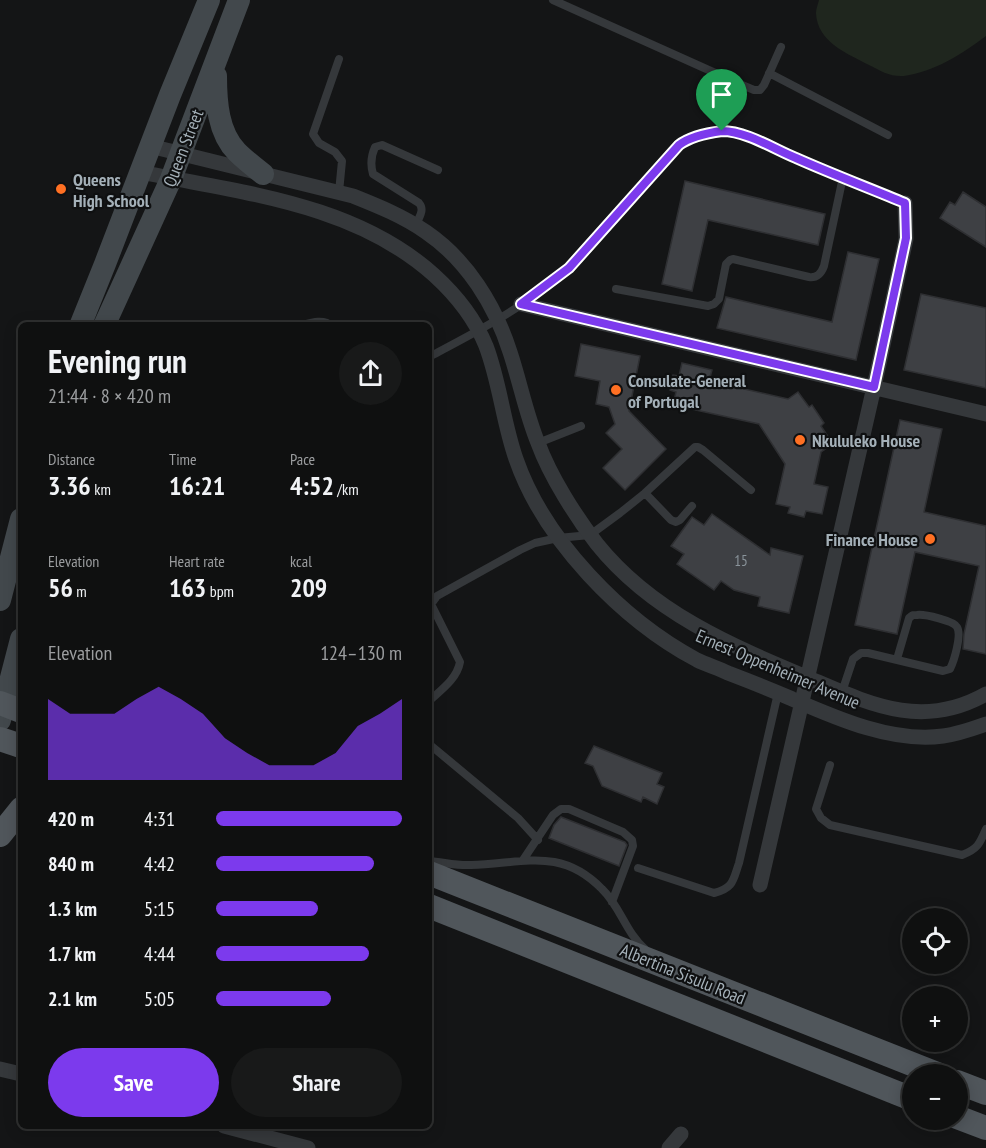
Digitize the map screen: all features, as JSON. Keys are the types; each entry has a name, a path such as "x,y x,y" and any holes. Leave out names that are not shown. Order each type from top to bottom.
{"main road":[{"name":"Queen Street","path":"82,322 209,0"},
{"name":"Queen Street","path":"106,322 182,153 239,0"},
{"path":"216,62 217,107 225,134 235,151 263,174"},
{"path":"0,600 5,559 18,526"},
{"path":"6,710 18,653"},
{"path":"0,739 18,745"},
{"path":"0,835 18,813"},
{"name":"Albertina Sisulu Road","path":"432,874 912,1064"},
{"name":"Albertina Sisulu Road","path":"432,907 902,1095"},
{"path":"968,1086 986,1093"},
{"path":"968,1121 986,1128"}],"street":[{"name":"Ernest Oppenheimer Avenue","path":"150,146 339,192 375,204 403,217 427,232 466,268 485,294 510,351 538,443 567,499 590,535 624,573 672,611 718,639 865,702 928,712 958,707 986,694"},
{"name":"Ernest Oppenheimer Avenue","path":"141,172 258,195 348,222 406,252 434,276 465,309 478,330 495,376 516,459 526,483 558,538 603,590 631,616 671,644 699,661 801,703 887,734 942,736 986,724"},
{"path":"760,885 906,238 905,203"},
{"path":"521,304 986,414"},
{"path":"759,685 768,662"},
{"path":"0,1069 18,1073"},
{"path":"246,1129 276,1133 308,1148"},
{"path":"669,1148 681,1134"}],"lane":[{"path":"553,0 754,90 760,90 764,85 781,47"},
{"path":"339,59 313,134 319,143 335,152 342,161 339,192"},
{"path":"770,73 888,135"},
{"path":"722,131 742,85"},
{"path":"432,355 497,320 569,268 679,145 699,135 728,131 748,137 905,203"},
{"path":"416,225 423,211 422,207 374,174 371,165 375,147 382,145 438,170"},
{"path":"616,289 708,306 719,299 726,264 733,259 814,278 824,267 843,177"},
{"path":"538,443 581,426"},
{"path":"432,602 434,598 536,543 590,535 645,493 691,450 698,447 751,490"},
{"path":"645,493 671,520 676,522 692,506"},
{"path":"432,606 460,662 454,678 432,698"},
{"path":"842,692 853,659 861,653 868,652 943,671 950,669 959,634 957,627 953,622 920,614 913,615 909,618 897,659"},
{"path":"638,868 714,893 726,890 739,863 778,693"},
{"path":"432,746 518,818 538,840"},
{"path":"830,765 816,809 821,818 830,825 962,855 972,852 979,845 986,829"},
{"path":"523,860 553,815 565,808 629,836 633,846 612,902"},
{"path":"432,861 469,865 523,860 553,861 571,866 604,890 639,944 667,968"}],"shaded area":[{"path":"819,0 986,0 986,36 957,56 926,71 894,76 852,56 828,39 818,23 816,13"}],"building":[{"path":"685,181 825,214 818,245 708,220 692,291 662,284"},
{"path":"963,192 986,207 986,247 940,218 950,202 955,205"},
{"path":"848,252 879,259 856,360 717,328 726,297 832,322"},
{"path":"921,294 986,308 986,388 904,370"},
{"path":"581,344 640,356 629,411 666,449 625,490 603,468 622,449 606,433 615,424 609,407 596,404 600,381 575,376"},
{"name":"Nkululeko House","path":"682,363 712,370 709,381 788,399 798,392 809,407 812,405 824,423 821,426 833,444 821,452 814,484 828,487 822,514 806,511 804,517 788,513 790,507 776,504 785,464 759,424 673,405 676,392 670,390 673,375 679,376"},
{"name":"Finance House","path":"900,420 942,429 924,512 986,526 986,654 963,649 964,634 979,566 915,552 897,634 855,625"},
{"path":"712,514 770,555 771,548 803,556 789,613 758,606 760,597 734,590 721,581 714,590 677,564 684,554 671,546 692,517 704,525"},
{"path":"594,746 662,773 657,784 664,787 657,804 643,797 641,802 602,786 593,766 585,763"},
{"path":"561,817 625,842 627,845 619,866 549,838 554,825"}],"place":[{"name":"Queens High School","path":"61,189"},
{"name":"Consulate-General of Portugal","path":"616,390"},
{"name":"Nkululeko House","path":"800,440"},
{"name":"Finance House","path":"930,539"}],"route":[{"path":"722,131 757,141 905,203 906,238 874,387 521,304 569,268 679,145 699,135 722,131"}]}
